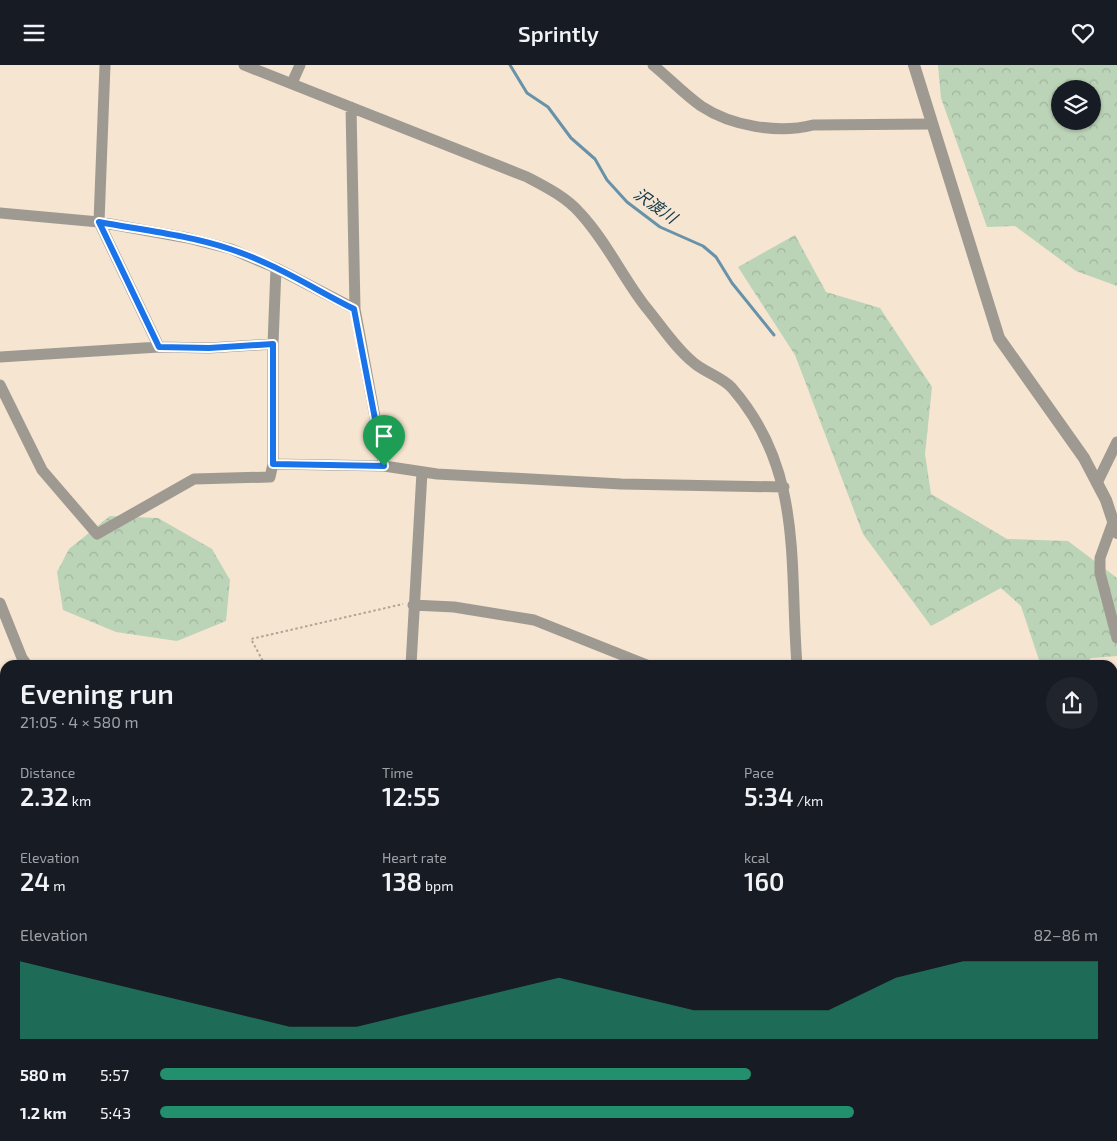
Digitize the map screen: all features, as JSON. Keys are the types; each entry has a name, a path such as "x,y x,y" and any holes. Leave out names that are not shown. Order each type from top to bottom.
{"street":[{"path":"106,65 99,222 159,347"},
{"path":"244,65 528,177 562,197 580,212 639,298 686,355 731,387 760,427 776,462 784,487 792,556 797,660"},
{"path":"292,83 300,65"},
{"path":"653,65 706,109 751,125 802,128 813,125 931,124"},
{"path":"914,65 999,338 1084,458 1106,500 1115,528 1100,558 1100,573 1117,638"},
{"path":"351,107 354,309 384,466"},
{"path":"0,213 99,222 188,238 231,249 276,268 354,309"},
{"path":"0,385 42,470 97,534 194,479 270,477 273,464 273,344 276,268"},
{"path":"0,357 159,347 209,348 273,344"},
{"path":"1097,483 1117,443"},
{"path":"273,464 384,466 422,472 621,484 784,487"},
{"path":"411,660 422,472"},
{"path":"0,603 23,660"},
{"path":"413,605 454,607 534,620 634,660"}],"path":[{"path":"262,660 251,639 402,604 413,605"}],"green space":[{"path":"938,65 1117,65 1117,286 1076,271 1015,226 987,227 941,98"},
{"path":"795,235 826,292 880,308 932,387 925,454 931,494 1007,539 1068,541 1117,578 1117,656 1091,658 1089,660 1039,660 1021,606 1001,588 931,626 863,534 795,355 738,267"},
{"path":"110,516 158,518 212,549 230,580 226,621 177,641 116,632 63,610 57,572 69,549"}],"waterway":[{"name":"沢渡川","path":"510,65 527,93 548,107 571,138 595,159 607,180 627,202 660,227 703,246 716,257 732,283 774,335"}],"route":[{"path":"99,222 188,238 231,249 276,268 354,309 384,466 273,464 273,344 209,348 159,347 99,222"}]}
